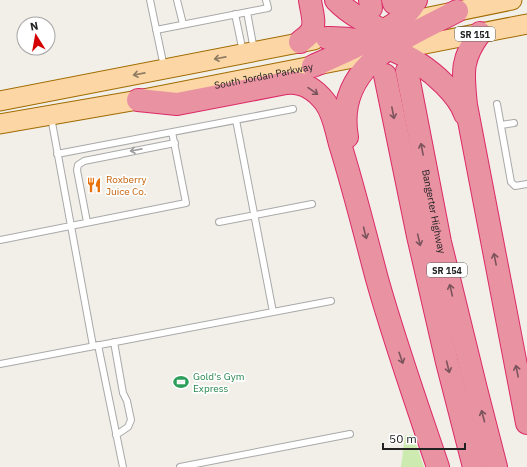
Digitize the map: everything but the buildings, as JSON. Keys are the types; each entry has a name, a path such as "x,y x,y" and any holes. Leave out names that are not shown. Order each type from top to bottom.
{"highway":[{"path":"300,42 311,33 313,19 310,0"},
{"path":"336,0 343,8 353,14 388,29 412,59 436,76 454,93 460,102 468,122"},
{"path":"313,66 388,29 412,7 416,0"},
{"path":"327,38 340,38 388,29 457,11"},
{"path":"356,195 345,130 348,95 388,29"},
{"path":"480,33 470,46 465,60 464,89 468,122 527,423"},
{"name":"Bangerter Highway","path":"407,71 440,242 496,467"},
{"name":"Bangerter Highway","path":"385,75 418,236 447,362 474,467"},
{"path":"138,100 177,104 286,83 295,83 304,85 314,91 325,102 331,112 356,195 385,306 438,467"}],"main road":[{"path":"457,11 512,0"},
{"name":"SR 151","path":"388,29 480,33 527,24"},
{"path":"0,102 300,42 327,38"},
{"name":"South Jordan Parkway","path":"0,124 138,100 313,66"}],"lane":[{"path":"150,0 164,69"},
{"path":"178,0 183,24"},
{"path":"156,30 268,8 266,0"},
{"path":"247,12 249,52"},
{"path":"235,14 249,52"},
{"path":"497,104 511,182 516,186 527,184"},
{"path":"58,154 293,109"},
{"path":"50,116 95,346 123,467"},
{"path":"236,120 273,312"},
{"path":"501,125 514,124"},
{"path":"0,240 186,203 172,132"},
{"path":"87,222 77,170 78,165 84,161 174,143"},
{"path":"219,222 312,204"},
{"path":"0,364 331,301"},
{"path":"114,342 123,393 127,401 131,420 128,427 116,435"},
{"path":"180,467 350,434"}],"green space":[{"path":"405,435 413,435 424,467 401,467"}],"place":[{"name":"Roxberry Juice Co.","path":"94,185"},
{"name":"Gold's Gym Express","path":"181,382"}]}
